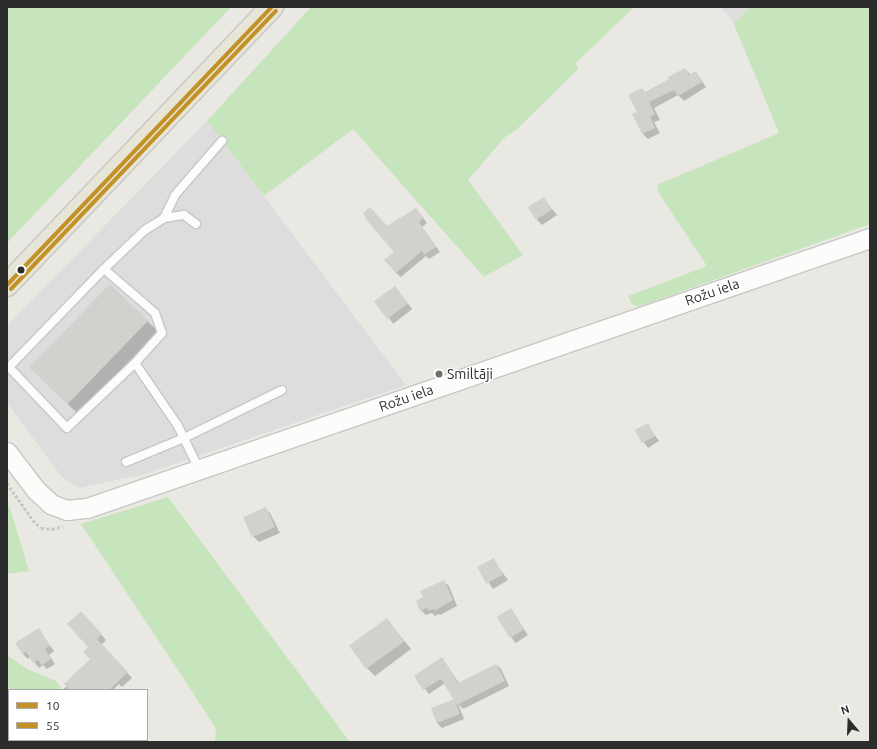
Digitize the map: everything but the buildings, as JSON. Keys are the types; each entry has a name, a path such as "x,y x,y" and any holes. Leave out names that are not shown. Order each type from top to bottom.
{"main road":[{"path":"7,285 272,7"}],"street":[{"name":"Rožu iela","path":"7,452 36,490 51,504 67,510 87,508 870,238"}],"lane":[{"path":"164,218 175,195 222,141"},
{"path":"104,269 154,313 162,332 135,363 67,428 9,367 104,269 145,230 164,218 184,215 196,224"},
{"path":"135,363 178,426 199,469"},
{"path":"126,462 184,438 282,390"}],"shaded area":[{"path":"721,7 750,7 738,20 733,22"},
{"path":"207,121 406,385 145,474 79,488 61,476 7,403 7,326"}],"green space":[{"path":"7,7 231,7 7,243"},
{"path":"311,7 634,7 576,63 578,69 515,131 506,136 468,180 523,255 484,277 353,129 264,196 207,121"},
{"path":"750,7 870,7 870,224 638,307 632,304 628,296 707,266 658,192 657,185 779,133 733,22 738,20"},
{"path":"168,497 350,742 215,742 216,729 81,524"},
{"path":"7,504 10,508 29,571 7,574"},
{"path":"7,655 27,669 56,681 62,689 8,689 8,741 92,742 7,742"}],"transit line":[{"name":"10","path":"7,285 272,7"},
{"name":"55","path":"11,289 276,11"}],"place":[{"name":"Smiltāji","path":"439,374"}]}
